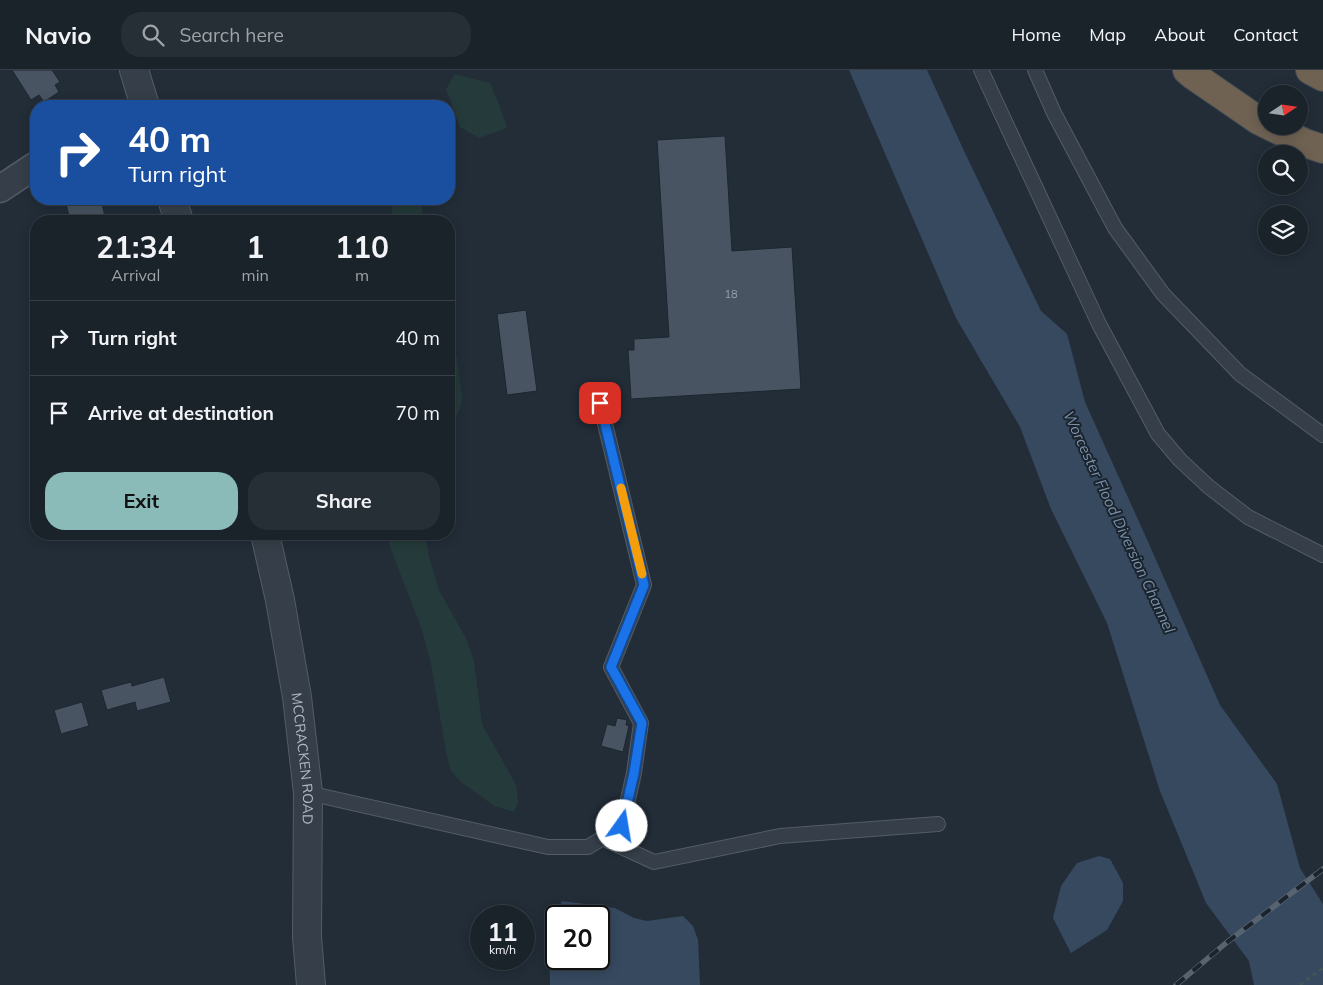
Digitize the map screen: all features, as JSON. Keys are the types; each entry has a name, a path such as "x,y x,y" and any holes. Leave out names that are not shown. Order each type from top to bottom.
{"highway":[{"path":"1187,70 1258,120"},
{"path":"1310,70 1323,77"},
{"path":"1289,135 1323,149"}],"street":[{"path":"134,70 142,100"},
{"path":"0,189 30,169"},
{"name":"MCCRACKEN ROAD","path":"266,540 280,600 296,697 308,793 307,937 311,985"}],"lane":[{"path":"981,70 1099,324 1158,434 1187,467 1209,487 1248,517 1323,555"},
{"path":"1035,70 1054,113 1115,228 1164,294 1240,374 1323,435"},
{"path":"308,793 548,847 588,847 622,826 634,773 642,723 611,667 644,585 600,403"},
{"path":"602,838 654,862 780,836 938,824"}],"path":[{"path":"1300,985 1323,968"}],"green space":[{"path":"455,74 490,83 507,128 479,138 460,127 455,113 455,100 450,100 446,89"},
{"path":"393,205 422,205 422,215 392,215"},
{"path":"455,354 462,399 460,409 455,418"},
{"path":"388,540 426,540 439,590 466,638 474,661 482,724 516,785 518,802 514,812 494,806 461,782 451,771 431,664 422,630"}],"water":[{"name":"Worcester Flood Diversion Channel","path":"849,70 927,70 1041,311 1067,334 1085,402 1220,705 1277,784 1300,868 1323,904 1323,985 1254,985 1249,961 1206,903 1160,791 1107,623 1051,509 1020,427 956,318"},
{"path":"1099,856 1110,859 1123,883 1123,901 1107,930 1071,953 1053,918 1061,886 1077,863"},
{"path":"562,901 592,905 560,905"},
{"path":"610,907 634,918 647,921 683,916 693,926 698,940 700,985 550,985 550,970 610,970"}],"building":[{"path":"12,70 52,70 60,82 55,85 59,92 47,100 43,100 39,95 31,100"},
{"path":"725,136 732,251 792,247 801,389 631,399 628,350 634,350 634,339 669,337 657,140"},
{"path":"66,205 102,205 105,215 69,215"},
{"path":"526,310 537,391 507,395 497,314"},
{"path":"164,677 171,702 137,711 135,702 107,710 101,690 131,682 132,686"},
{"path":"82,702 89,726 61,734 54,710"},
{"path":"617,718 627,720 626,725 629,726 623,752 601,746 607,724 615,726"}],"railway":[{"path":"1176,985 1226,943 1323,869"}],"slow traffic":[{"path":"621,488 642,574"}],"route":[{"path":"600,403 644,585 611,667 642,723 634,773 622,826"}]}
